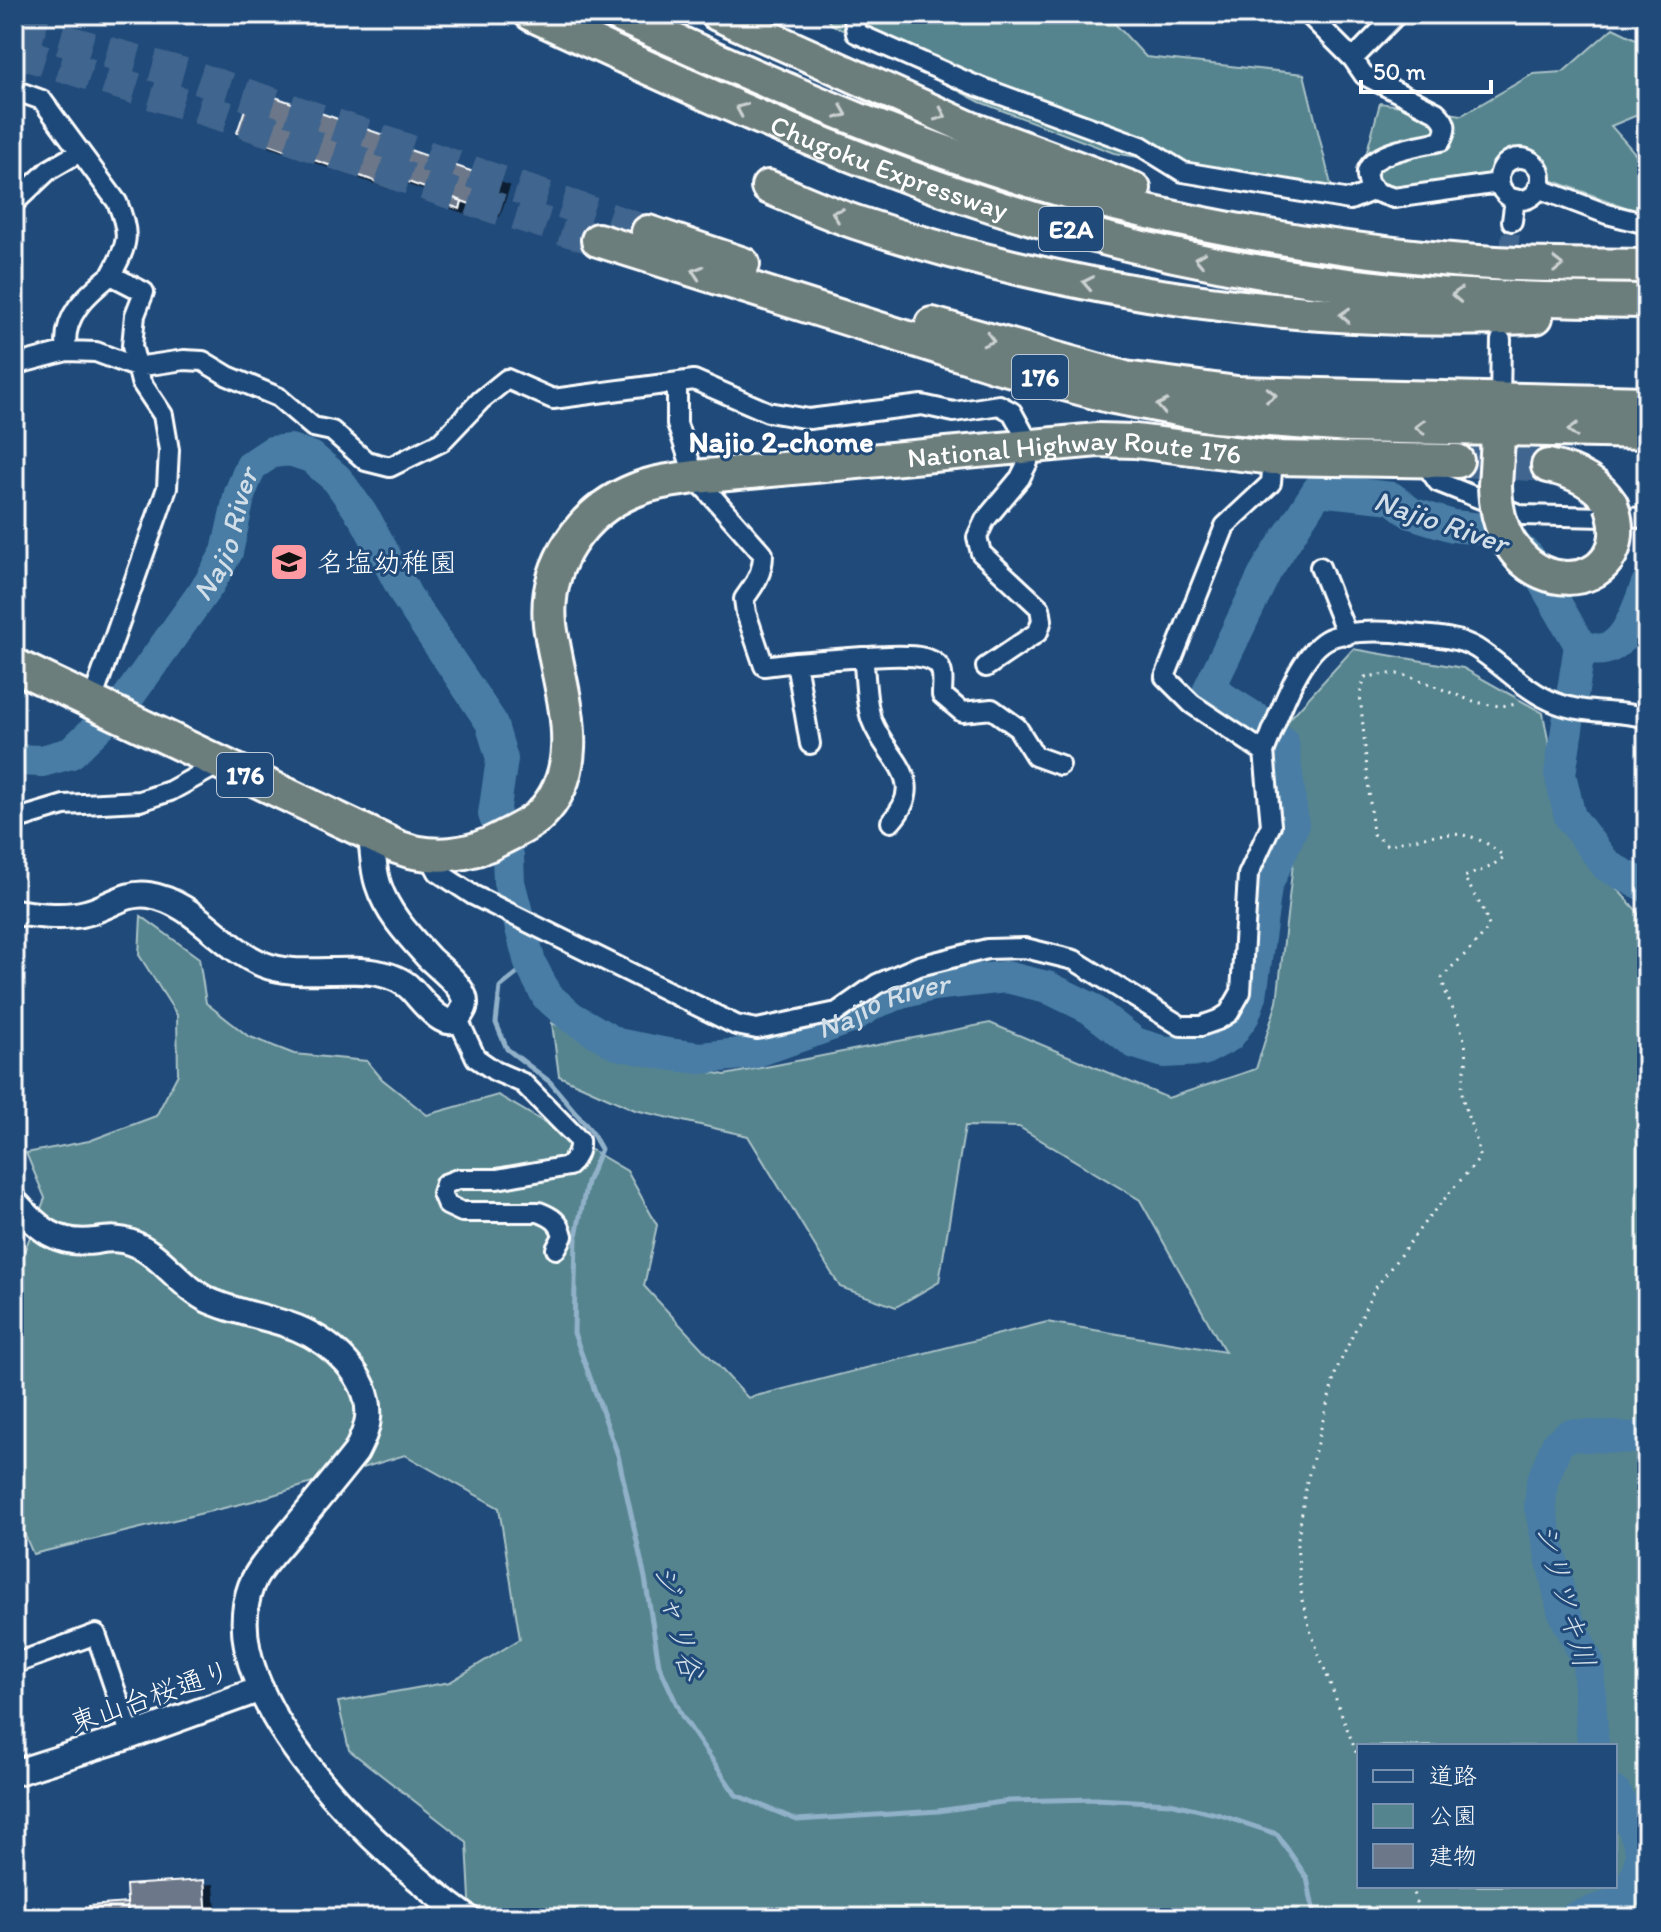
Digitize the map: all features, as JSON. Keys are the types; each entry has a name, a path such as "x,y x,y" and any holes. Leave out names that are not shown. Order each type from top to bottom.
{"highway":[{"name":"Chugoku Expressway","path":"531,14 733,106 889,171 994,207 1100,237 1320,281 1450,295 1647,301"},
{"name":"Chugoku Expressway","path":"616,14 808,100 909,140 1106,202 1216,227 1329,246 1443,259 1647,266"},
{"path":"717,14 970,128 1080,170 1220,217 1329,246"},
{"path":"768,187 857,222 948,249 1048,275 1148,294 1330,314 1410,319 1484,320 1647,311"},
{"name":"National Highway Route 176","path":"648,232 888,312 1125,378 1237,393 1353,398 1647,432"},
{"name":"National Highway Route 176","path":"598,240 997,366 1109,396 1214,416 1350,426 1647,403"},
{"path":"1499,414 1495,486 1498,517 1514,550 1533,569 1563,580 1582,577 1604,561 1617,532 1611,504 1606,495 1586,480 1548,466"},
{"name":"National Highway Route 176","path":"14,665 371,836 412,853 464,853 486,847 539,816 558,789 565,762 569,723 549,610 552,586 563,553 604,505 651,484 695,477 1098,440 1135,441 1273,458 1457,461"}],"street":[{"path":"853,14 856,33 972,84 1141,146 1183,172 1350,200 1375,190"},
{"path":"1308,14 1353,59 1364,75 1436,112 1446,121 1446,131 1441,141 1389,153 1373,162 1367,172 1369,185 1394,198 1499,183"},
{"path":"1353,59 1397,14"},
{"path":"14,90 42,100 117,202 125,221 126,248 111,275 91,292 73,314 65,328 67,351"},
{"path":"14,203 49,170 80,152"},
{"path":"1524,158 1536,165 1539,171 1538,188 1526,199 1506,195 1499,183 1501,170 1510,160 1524,158"},
{"path":"1538,188 1607,214 1647,224"},
{"path":"1512,221 1515,199"},
{"path":"102,706 167,488 169,450 163,415 141,382 132,346 135,315 144,292 111,275"},
{"path":"1499,414 1501,340"},
{"path":"14,365 67,351 96,352 136,367 184,360 203,361 228,376 278,397 313,427 332,431 366,461 390,467 441,442 481,400 507,379 553,399 694,380 768,412 809,419 922,405 954,412 999,405 1012,412 1030,445 1028,462 1020,478 985,520 977,537 981,553 1040,608 1042,620 1038,632 986,667"},
{"path":"677,383 677,424 695,477 763,554 758,581 744,599 764,666 863,657 925,657 939,665 942,695 962,712 992,709 1017,727 1035,756 1060,765"},
{"path":"1264,752 1192,704 1165,677 1225,526 1271,483 1273,458"},
{"path":"1424,462 1438,482 1521,515 1647,518"},
{"path":"1320,567 1347,635"},
{"path":"429,855 438,872 473,895 736,1025 757,1029 837,1012 877,984 919,966 987,949 1025,948 1074,960 1181,1026 1201,1026 1229,1013 1241,992 1248,875 1271,825 1264,752 1305,661 1326,640 1347,635 1398,632 1445,638 1473,646 1540,695 1559,705 1647,718"},
{"path":"863,657 871,719 906,775 906,797 901,811 891,822"},
{"path":"796,662 810,744"},
{"path":"14,820 64,805 140,801 170,791 221,763"},
{"path":"14,912 46,917 86,913 135,895 156,896 176,903 263,965 382,974 408,985 437,1018 457,1017 465,1006 463,993 390,911 377,884 371,836"},
{"path":"457,1017 476,1058 495,1071 523,1083 579,1140 580,1147 578,1156 569,1166 497,1179 458,1179 445,1184 442,1193 447,1205 462,1212 539,1212 550,1216 561,1226 563,1236 556,1249"},
{"path":"14,1201 33,1223 56,1237 74,1243 116,1238 134,1243 210,1301 299,1329 322,1343 358,1376 367,1401 368,1418 356,1452 256,1575 244,1607 246,1649 261,1689 280,1724 308,1766 344,1810 393,1856 468,1918"},
{"path":"14,1664 96,1634 131,1736"},
{"name":"東山台桜通り","path":"14,1773 131,1736 261,1689"}],"path":[{"path":"1357,1755 1311,1633 1302,1600 1297,1545 1304,1500 1336,1371 1374,1290 1428,1218 1479,1159 1479,1144 1467,1117 1460,1084 1467,1053 1442,978 1455,961 1480,942 1489,926 1464,877 1490,867 1504,857 1490,843 1456,832 1387,845 1373,834 1360,694 1365,677 1398,674 1482,703 1511,705 1540,695"},
{"path":"1412,1888 1421,1918"}],"green space":[{"path":"822,14 1106,14 1146,57 1304,74 1332,189 1114,153 980,102 831,24"},
{"path":"1613,28 1642,42 1647,41 1647,111 1611,126 1642,161 1636,211 1551,180 1541,157 1518,151 1500,157 1492,177 1386,191 1359,181 1380,103 1462,115 1533,74 1563,72"},
{"path":"1353,649 1463,668 1543,713 1565,831 1637,911 1647,934 1647,1918 471,1918 467,1842 349,1750 338,1702 450,1682 520,1639 499,1508 405,1455 253,1501 33,1554 14,1510 14,1263 19,1265 45,1198 26,1153 89,1141 156,1116 178,1074 177,1015 139,955 141,916 199,958 206,1003 248,1036 294,1054 367,1061 382,1079 427,1115 498,1095 627,1171 657,1225 644,1286 748,1398 1047,1322 1225,1352 1140,1200 1019,1127 965,1126 939,1282 896,1307 840,1287 748,1136 635,1110 559,1076 552,1023 636,1058 725,1075 990,1023 1168,1098 1256,1069 1277,1002 1298,820 1284,725"}],"building":[{"path":"252,89 395,139 380,183 237,133"},
{"path":"401,147 500,181 490,211 391,176"},
{"path":"428,189 462,201 460,209 425,197"},
{"path":"204,1880 207,1918 128,1918 126,1885"},
{"path":"127,1903 128,1918 90,1918 89,1906"}],"waterway":[{"name":"Najio River","path":"14,760 42,761 71,753 127,699 209,584 227,552 240,493 251,466 272,452 290,450 311,457 337,479 366,520 407,597 491,722 502,759 494,814 508,856 509,882 530,963 547,996 571,1017 617,1044 700,1058 752,1053 848,1019 874,1003 901,993 933,985 1006,977 1047,987 1090,1008 1135,1043 1164,1052 1203,1050 1229,1036 1244,1015 1251,996 1266,887 1293,825 1283,743 1261,722 1209,689 1266,571 1318,490 1392,498 1411,513 1453,526 1482,529 1509,540 1529,557 1580,645 1595,649 1607,648 1617,642 1632,622 1647,584"},
{"name":"シリツキ川","path":"1580,645 1560,774 1570,817 1607,866 1647,887"},
{"name":"ジャリ谷","path":"530,963 500,987 496,1023 507,1049 550,1082 591,1131 601,1149 587,1182 576,1236 574,1333 618,1455 645,1578 659,1665 682,1716 736,1795 797,1820 938,1811 1009,1801 1096,1799 1170,1803 1277,1834 1307,1878 1315,1918"},
{"name":"シリツキ川","path":"1593,1744 1588,1662 1563,1610 1540,1507 1542,1482 1557,1444 1569,1435 1647,1436"},
{"name":"シリツキ川","path":"1574,1918 1617,1903 1637,1875 1642,1852 1633,1826 1617,1797"}],"tunnel":[{"path":"14,26 195,77 648,232"},
{"path":"14,51 237,120 598,240"},
{"path":"1504,305 1512,221"},
{"path":"1457,461 1548,466"}],"place":[{"name":"名塩幼稚園","path":"289,562"}],"district":[{"name":"Najio 2-chome","path":"781,442"}]}
